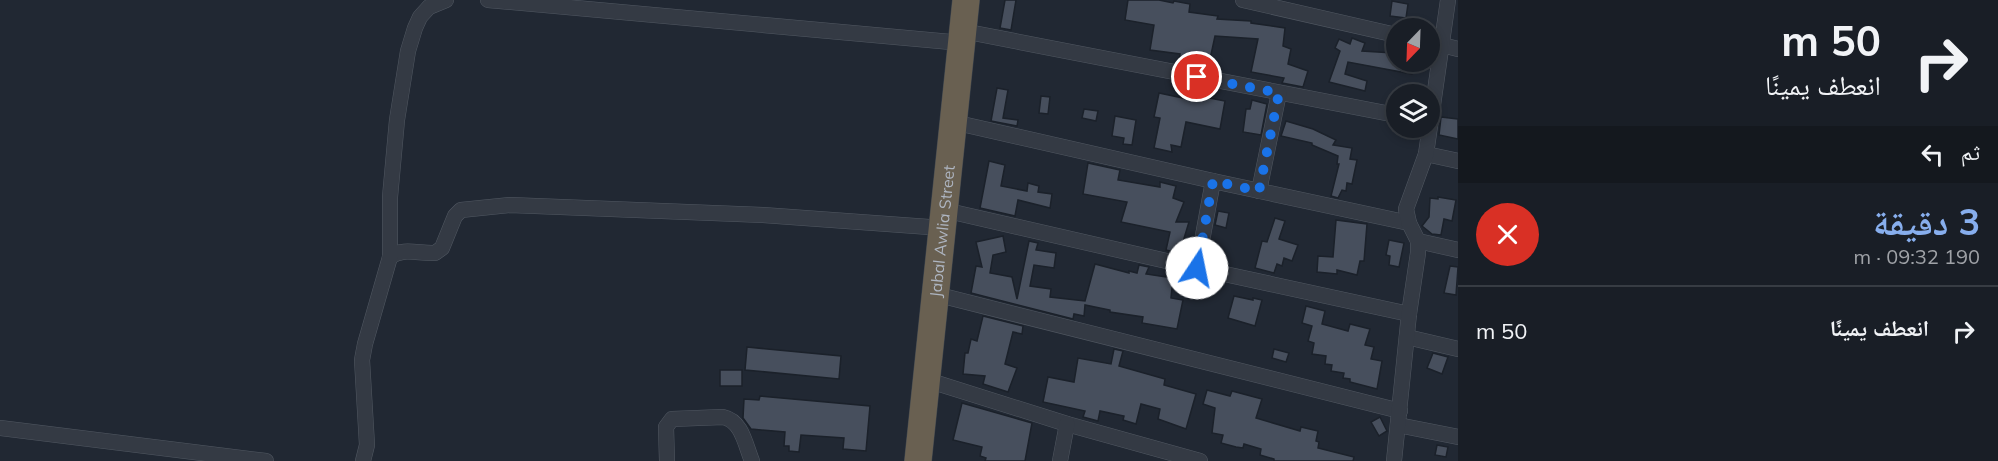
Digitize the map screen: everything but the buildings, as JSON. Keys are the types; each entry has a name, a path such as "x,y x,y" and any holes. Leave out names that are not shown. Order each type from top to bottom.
{"highway":[{"name":"Jabal Awlia Street","path":"918,461 966,0"}],"street":[{"path":"363,461 367,445 362,360 364,344 390,257 390,197 397,120 408,51 420,17 429,7 446,0"},
{"path":"488,0 962,37 1386,113"},
{"path":"1243,0 1386,33"},
{"path":"1436,84 1448,0"},
{"path":"1259,191 1279,93"},
{"path":"953,122 1409,223"},
{"path":"1394,461 1409,314 1417,264 1418,242 1406,215 1426,154 1428,138"},
{"path":"1426,154 1458,161"},
{"path":"1197,268 1213,181"},
{"path":"390,257 396,252 405,251 435,253 442,248 455,216 461,210 510,205 763,215 944,219 1197,268 1409,314"},
{"path":"1418,242 1458,250"},
{"path":"935,294 1399,418 1458,437"},
{"path":"1407,337 1458,349"},
{"path":"927,380 1067,424 1200,461"},
{"path":"667,461 666,427 672,419 711,417 723,417 736,422 752,461"},
{"path":"1060,461 1067,424"},
{"path":"0,428 266,461"}],"route":[{"path":"1197,77 1279,93 1259,191 1213,181 1197,268"}]}
